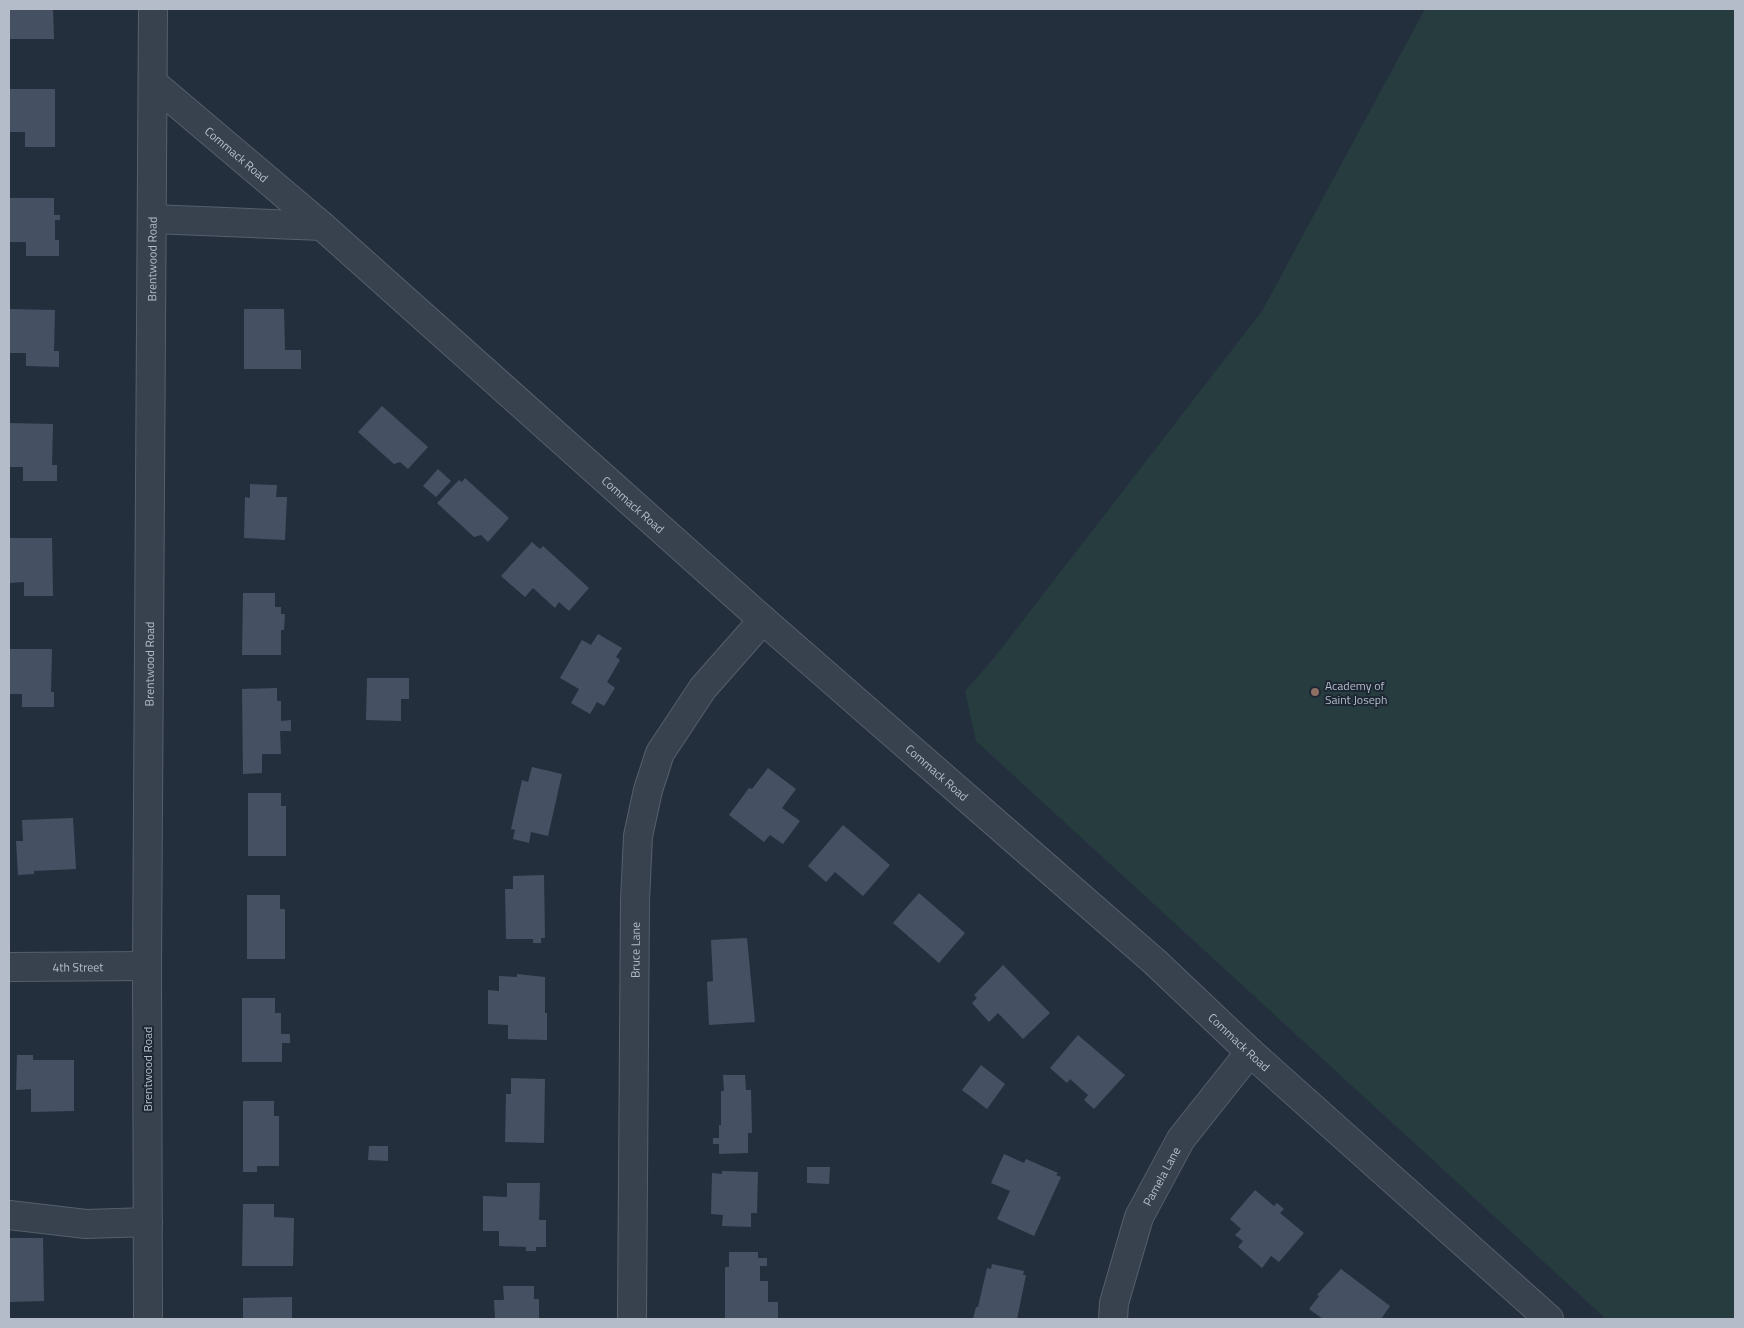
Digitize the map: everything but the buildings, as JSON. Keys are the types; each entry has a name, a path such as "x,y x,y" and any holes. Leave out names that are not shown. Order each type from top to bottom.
{"street":[{"name":"Brentwood Road","path":"148,1319 147,966 153,9"},
{"name":"Commack Road","path":"153,83 322,226 763,620 1155,962 1250,1052 1549,1319"},
{"path":"152,219 322,226"},
{"name":"Bruce Lane","path":"632,1319 635,901 638,836 648,790 660,753 702,688 763,620"},
{"name":"4th Street","path":"9,967 147,966"},
{"name":"Pamela Lane","path":"1113,1319 1114,1303 1139,1217 1181,1139 1250,1052"},
{"path":"9,1215 86,1224 148,1222"}],"green space":[{"path":"1425,9 1735,9 1735,1319 1606,1319 976,741 965,691 994,658 1262,311"}],"place":[{"name":"Academy of Saint Joseph","path":"1315,692"}]}
